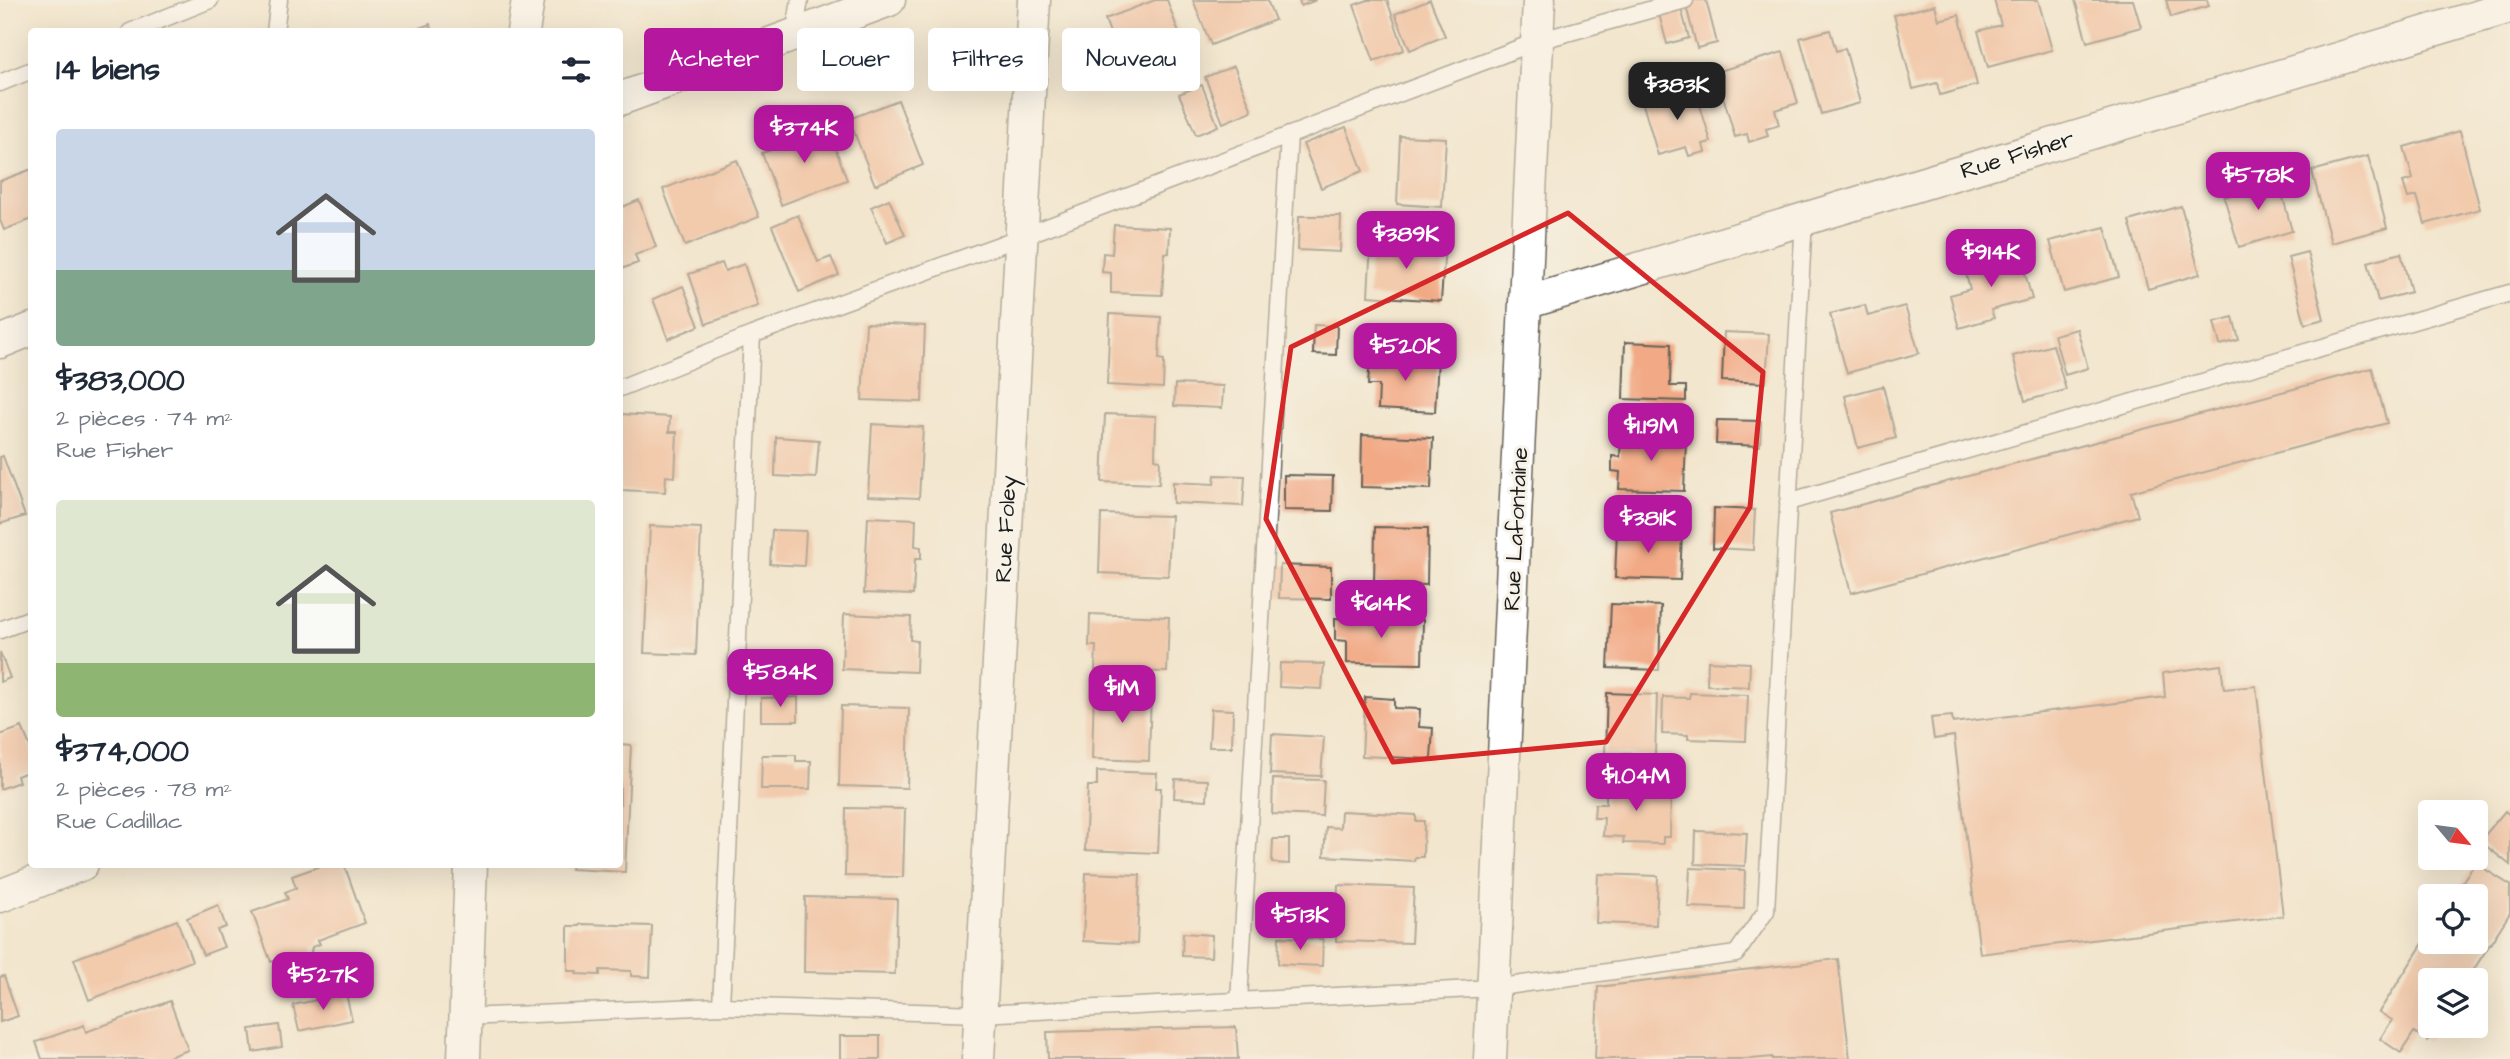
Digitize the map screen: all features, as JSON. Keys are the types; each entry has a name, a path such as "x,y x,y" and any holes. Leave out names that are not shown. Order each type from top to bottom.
{"street":[{"path":"524,28 528,0"},
{"path":"623,98 889,0"},
{"name":"Rue Foley","path":"978,1059 1034,0"},
{"name":"Rue Lafontaine","path":"1490,1059 1539,0"},
{"name":"Rue Fisher","path":"1525,303 2510,7"},
{"path":"0,342 28,332"},
{"path":"0,896 72,868"},
{"path":"464,1059 471,868"}],"lane":[{"path":"140,28 210,0"},
{"path":"276,28 279,0"},
{"path":"794,35 800,0"},
{"path":"623,387 752,335 1021,237 1538,41 1685,0"},
{"path":"0,83 28,72"},
{"path":"1239,1001 1289,135"},
{"path":"464,1017 721,1006 980,1014 1493,988 1736,954 1766,911 1804,218"},
{"path":"1788,502 2510,293"},
{"path":"721,1006 752,335"},
{"path":"0,630 28,620"}],"highlighted area":[{"path":"1568,213 1763,372 1750,507 1606,742 1393,762 1266,519 1291,347"}],"building":[{"path":"1155,0 1167,0 1177,28 1108,28 1105,19"},
{"path":"1193,0 1267,0 1275,20 1211,45"},
{"path":"1299,0 1316,0 1301,6"},
{"path":"1368,0 1387,0 1404,50 1374,61 1354,5"},
{"path":"1430,0 1445,36 1410,50 1395,14"},
{"path":"1706,0 1717,43 1697,48 1685,2"},
{"path":"1994,0 2038,0 2052,50 1988,67 1978,31 2001,25"},
{"path":"2075,0 2133,0 2141,27 2087,42"},
{"path":"2166,0 2207,0 2209,6 2171,17"},
{"path":"1935,5 1939,20 1959,15 1977,85 1940,95 1937,83 1913,89 1894,15"},
{"path":"1681,8 1689,38 1667,44 1659,14"},
{"path":"1830,30 1836,51 1845,48 1860,103 1821,114 1800,38"},
{"path":"1783,52 1798,103 1775,110 1779,125 1766,129 1768,136 1749,142 1747,134 1735,137 1716,72"},
{"path":"1234,66 1252,111 1223,123 1205,77"},
{"path":"1202,85 1218,126 1196,135 1179,94 1200,91"},
{"path":"1694,85 1711,142 1703,144 1705,152 1689,156 1686,147 1658,155 1642,101"},
{"path":"898,100 923,165 875,185 849,119"},
{"path":"1346,127 1363,171 1321,188 1303,144"},
{"path":"828,128 847,180 781,205 762,153 787,144 784,135 798,129 801,138"},
{"path":"2460,131 2480,209 2425,224 2417,196 2408,198 2403,182 2413,179 2404,147"},
{"path":"1400,136 1446,138 1442,207 1397,204"},
{"path":"2368,156 2387,228 2331,243 2312,171"},
{"path":"737,160 759,217 685,246 663,189"},
{"path":"28,170 28,221 4,230 0,220 0,181"},
{"path":"2278,179 2292,231 2239,247 2224,197 2241,192 2239,184 2252,180 2253,186"},
{"path":"889,199 905,235 887,243 871,207"},
{"path":"639,200 656,247 635,255 638,263 623,268 623,207"},
{"path":"2181,206 2200,274 2148,289 2129,221"},
{"path":"798,215 818,262 831,257 839,275 799,292 772,226"},
{"path":"1299,216 1341,216 1340,252 1298,250"},
{"path":"1114,225 1170,228 1162,295 1111,293 1111,273 1102,272 1103,253 1112,254"},
{"path":"2105,227 2119,277 2064,292 2050,241"},
{"path":"1371,242 1445,246 1441,301 1368,296"},
{"path":"2019,251 2032,299 1991,310 1994,318 1959,328 1950,295 1970,289 1964,267"},
{"path":"2307,252 2324,319 2305,324 2288,257"},
{"path":"2401,253 2411,292 2378,301 2368,262"},
{"path":"722,263 725,271 744,264 758,306 706,324 689,274"},
{"path":"683,286 699,326 668,339 653,299"},
{"path":"1865,305 1868,316 1905,306 1919,353 1847,373 1830,314"},
{"path":"1110,314 1161,317 1159,359 1164,360 1163,388 1107,385"},
{"path":"2233,317 2239,340 2220,345 2214,322"},
{"path":"866,323 925,326 922,402 862,400"},
{"path":"1314,325 1337,326 1336,355 1313,354"},
{"path":"2077,329 2088,368 2065,375 2054,335"},
{"path":"1724,332 1769,334 1766,383 1722,381"},
{"path":"1625,342 1671,344 1670,386 1686,386 1686,401 1623,399"},
{"path":"2053,345 2066,390 2025,401 2013,356"},
{"path":"1370,356 1438,359 1435,412 1378,409 1379,385 1368,385"},
{"path":"2372,368 2387,423 2131,492 2138,516 1851,593 1830,513"},
{"path":"1175,384 1223,386 1222,408 1174,406"},
{"path":"1883,386 1896,438 1858,448 1845,396"},
{"path":"623,414 670,417 669,432 677,432 675,477 666,476 665,492 623,490"},
{"path":"1105,414 1156,416 1155,459 1160,460 1159,484 1102,482"},
{"path":"1717,420 1761,421 1760,446 1716,444"},
{"path":"872,424 923,427 919,498 868,496"},
{"path":"1643,430 1668,431 1668,440 1686,441 1684,491 1619,489 1620,472 1612,471 1612,456 1620,457 1621,439 1643,439"},
{"path":"1362,435 1433,438 1431,489 1361,487"},
{"path":"776,437 819,440 816,478 775,476"},
{"path":"3,456 25,516 0,524 0,457"},
{"path":"1215,475 1245,476 1243,506 1173,503 1173,482 1214,484"},
{"path":"1284,475 1333,476 1332,511 1284,510"},
{"path":"1714,508 1755,510 1753,550 1713,548"},
{"path":"1101,514 1171,516 1168,576 1099,573"},
{"path":"868,517 916,519 915,546 921,547 921,559 915,559 913,595 864,593"},
{"path":"650,526 701,528 696,655 644,653"},
{"path":"1375,527 1428,528 1427,585 1374,584"},
{"path":"772,530 806,531 804,566 770,564"},
{"path":"1617,530 1682,532 1680,580 1615,578"},
{"path":"1280,565 1331,567 1331,599 1279,598"},
{"path":"1611,604 1661,606 1659,670 1608,668"},
{"path":"844,614 911,617 910,640 917,641 916,672 842,669"},
{"path":"1090,614 1169,617 1167,672 1095,670 1096,646 1089,646"},
{"path":"1335,618 1423,620 1422,664 1347,663 1347,641 1335,640"},
{"path":"0,652 10,678 0,682"},
{"path":"1708,661 1750,663 1749,687 1707,685"},
{"path":"1280,663 1324,664 1322,689 1279,687"},
{"path":"2221,665 2224,689 2256,686 2283,916 1980,954 1954,736 1934,739 1931,718 1952,716 1953,723 2165,697 2163,673"},
{"path":"1094,689 1151,690 1149,761 1092,759"},
{"path":"1607,693 1657,695 1655,755 1605,753"},
{"path":"1690,693 1748,695 1746,741 1688,739 1688,735 1662,734 1663,697 1689,698"},
{"path":"798,697 798,721 761,721 761,698"},
{"path":"1365,697 1394,699 1394,708 1420,709 1419,727 1433,728 1431,759 1362,756"},
{"path":"841,706 909,708 907,788 839,786"},
{"path":"1211,709 1233,710 1232,747 1209,747"},
{"path":"22,727 28,741 28,772 17,776 19,782 0,789 0,735"},
{"path":"1272,734 1324,737 1321,776 1270,774"},
{"path":"623,744 631,745 625,872 571,869 623,868"},
{"path":"762,755 796,755 796,761 811,761 810,789 761,789"},
{"path":"1097,771 1157,773 1156,788 1161,788 1158,853 1085,850 1088,786 1097,786"},
{"path":"1175,779 1208,780 1207,800 1174,798"},
{"path":"1273,779 1324,780 1322,816 1272,814"},
{"path":"1606,784 1671,786 1670,837 1663,837 1663,844 1623,843 1624,837 1603,836 1604,818 1594,818 1595,804 1606,804"},
{"path":"846,808 905,809 903,877 845,876"},
{"path":"1341,811 1416,815 1416,821 1424,821 1423,857 1415,857 1414,861 1324,856 1326,827 1340,828"},
{"path":"2505,811 2510,815 2510,865 2488,847 2488,831"},
{"path":"1696,831 1747,833 1745,866 1695,864"},
{"path":"1273,839 1289,839 1289,864 1272,863"},
{"path":"315,868 345,868 365,923 318,940 320,944 312,947 310,957 306,961 297,962 289,955 271,962 252,912 288,899 285,892 296,888 292,876"},
{"path":"1690,868 1745,870 1744,909 1688,907"},
{"path":"2470,870 2486,870 2510,885 2510,913 2488,947 2488,884 2461,884"},
{"path":"1086,873 1140,875 1137,944 1083,941"},
{"path":"1598,874 1658,876 1656,925 1596,923"},
{"path":"1338,885 1414,888 1411,943 1336,941"},
{"path":"805,897 897,899 895,974 804,972"},
{"path":"218,905 226,927 217,930 224,947 203,955 187,918"},
{"path":"177,920 192,961 89,1000 74,959"},
{"path":"568,926 652,926 650,977 631,976 631,971 600,970 600,975 568,971"},
{"path":"1183,933 1212,935 1211,957 1182,956"},
{"path":"1279,937 1323,939 1322,966 1278,964"},
{"path":"2418,951 2418,954 2484,954 2475,968 2418,968 2418,1035 2414,1032 2401,1053 2380,1039 2392,1020 2379,1012"},
{"path":"1838,959 1850,1059 1595,1059 1598,987"},
{"path":"4,976 18,1016 0,1022 0,977"},
{"path":"346,994 352,1020 299,1031 293,1005"},
{"path":"170,1001 188,1050 163,1059 42,1059 36,1042 84,1025 86,1032"},
{"path":"279,1025 282,1047 253,1052 250,1029"},
{"path":"1236,1027 1238,1059 1048,1059 1047,1032"},
{"path":"840,1036 880,1036 880,1059 840,1059"}]}
